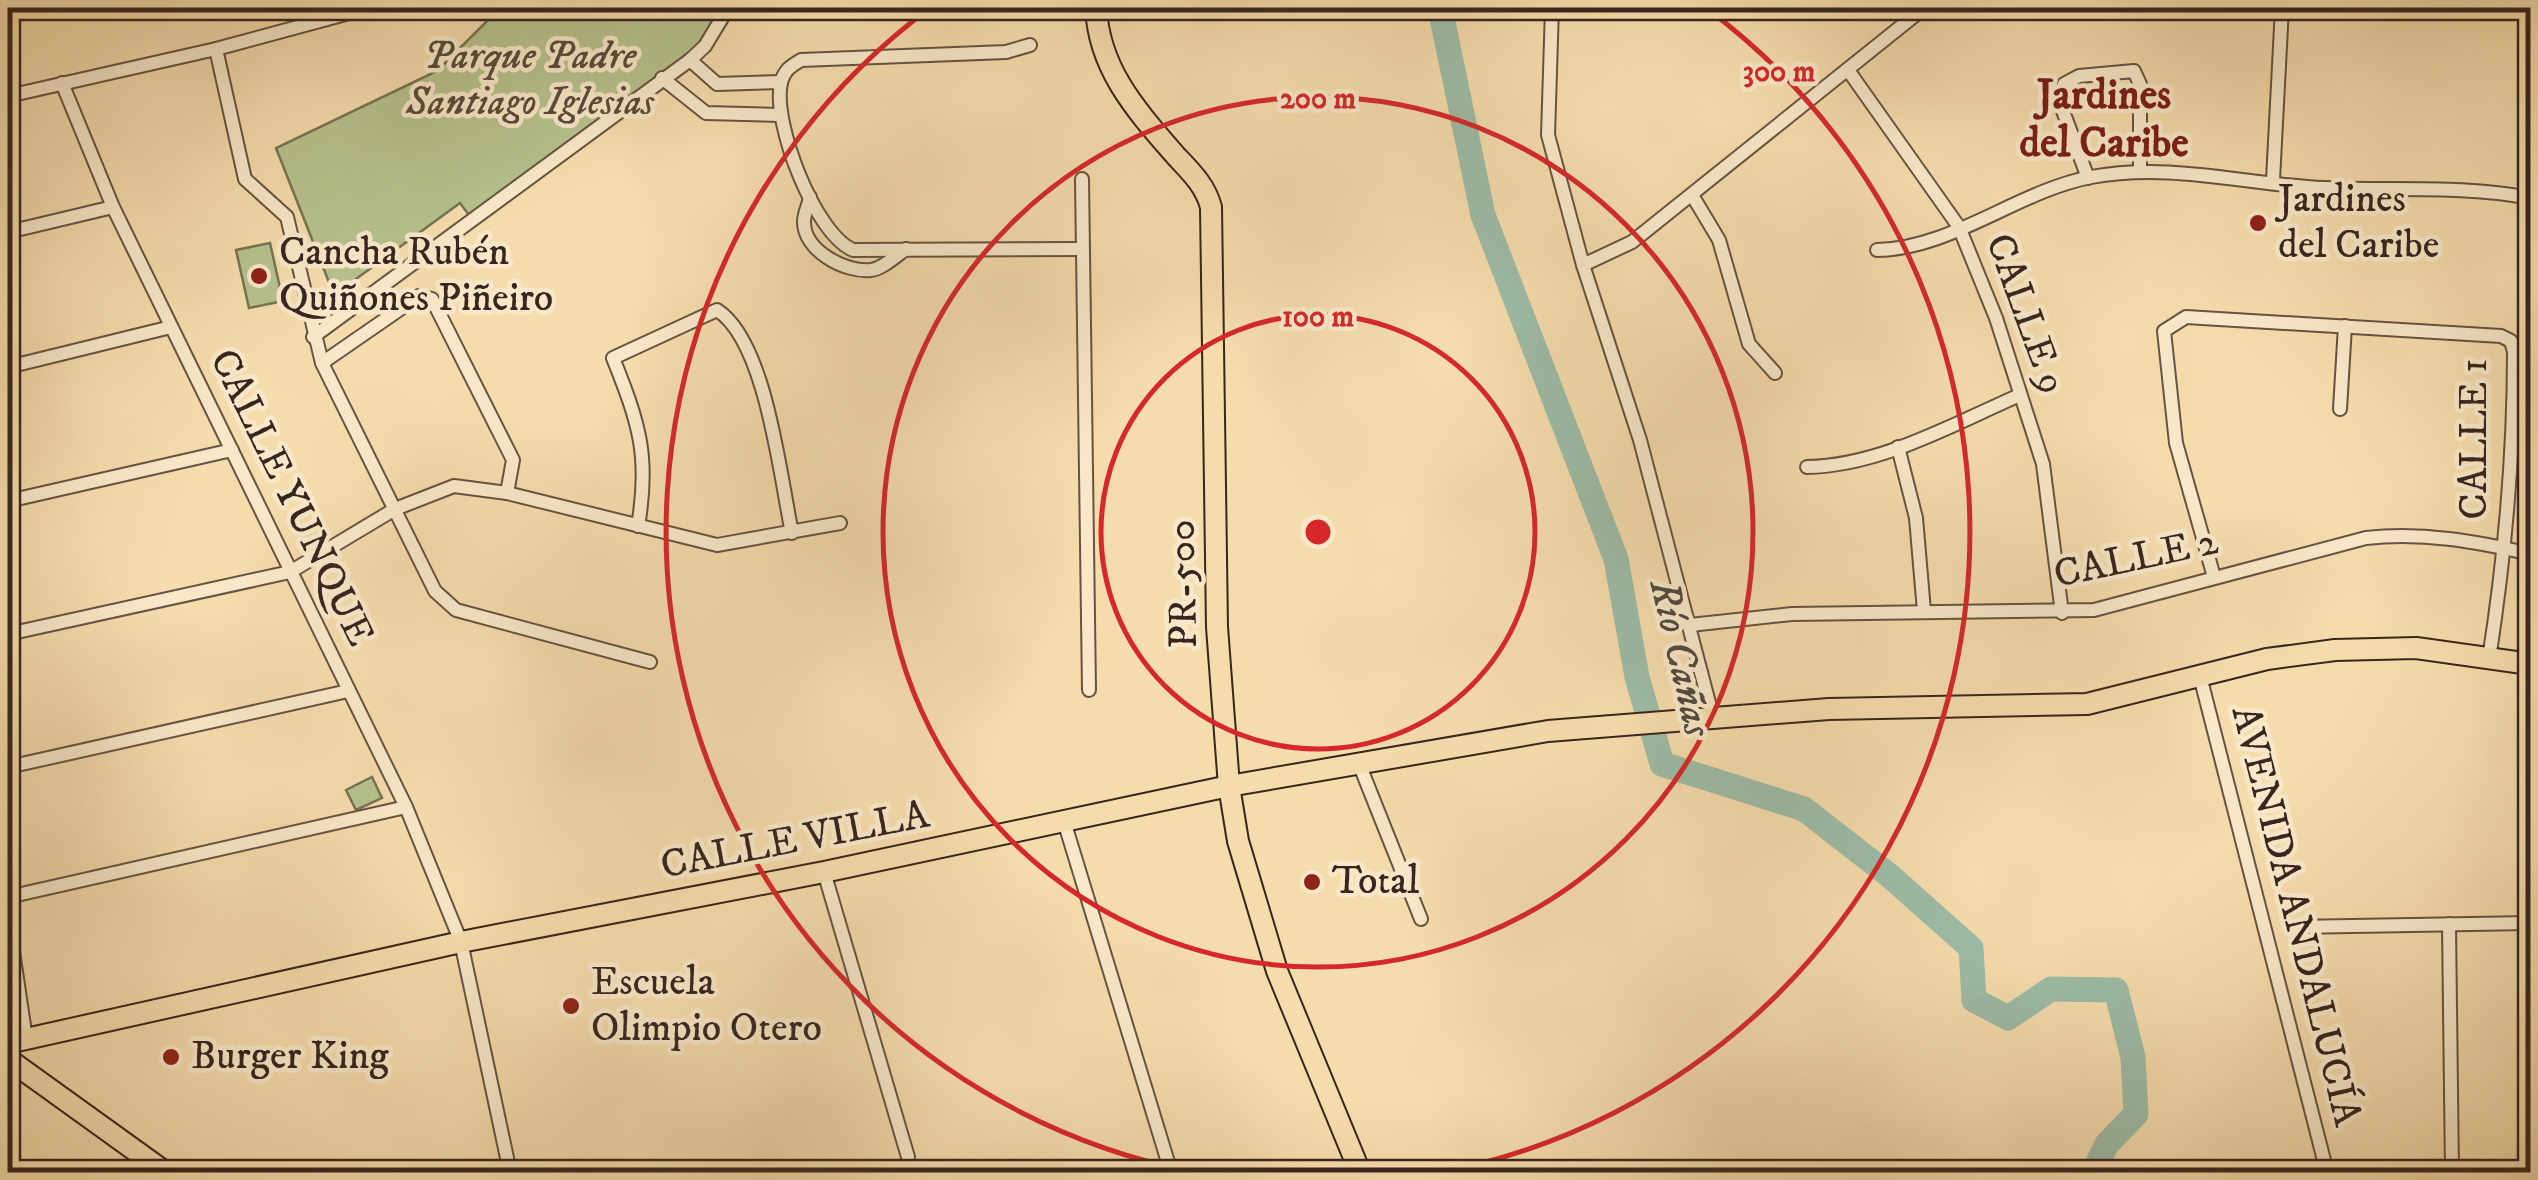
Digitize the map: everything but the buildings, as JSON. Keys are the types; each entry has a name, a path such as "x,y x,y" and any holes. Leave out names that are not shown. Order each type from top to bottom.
{"main road":[{"name":"PR-500","path":"1096,8 1108,66 1140,114 1199,180 1211,207 1217,626 1229,786 1238,841 1277,970 1360,1172"},
{"name":"CALLE VILLA","path":"17,1041 461,942 1358,762 1600,726 1691,718 1829,709 2087,704 2266,659 2336,650 2416,648 2530,664"},
{"path":"8,1058 165,1172"}],"street":[{"path":"313,337 690,60 706,46 728,8"},
{"path":"1552,8 1548,135 1583,265 1640,440 1713,718"},
{"path":"1583,265 1632,242 1924,8"},
{"path":"2273,180 2282,8"},
{"path":"8,96 216,49 362,9"},
{"path":"1030,45 1006,52 801,60 788,68 781,82 779,115 810,197 837,243 854,250 1082,249"},
{"path":"216,49 245,179 287,216 322,363 435,591 456,610 650,662"},
{"path":"690,60 717,84 781,82"},
{"name":"CALLE 9","path":"1848,70 1959,227 1996,318 2042,464 2062,613"},
{"path":"2088,178 2060,103 2064,84 2080,76 2134,72 2140,84 2142,116 2140,170"},
{"path":"662,78 706,113 779,115"},
{"name":"CALLE YUNQUE","path":"62,83 113,207 406,807 461,942 510,1172"},
{"path":"1877,250 1902,250 2040,192 2088,178 2140,170 2273,180 2320,188 2530,198"},
{"path":"1082,179 1090,690"},
{"path":"1692,196 1720,240 1749,344 1775,373"},
{"path":"810,197 803,222 809,238 828,258 850,269 874,270 906,250"},
{"path":"8,232 113,207"},
{"path":"322,363 419,296 432,299 513,460 508,493"},
{"path":"638,526 646,478 637,418 613,358 717,310 734,320 760,382 792,532"},
{"name":"CALLE 1","path":"2214,578 2176,443 2164,331 2186,317 2489,333 2510,341 2514,449 2506,548 2489,660"},
{"path":"2340,409 2345,326"},
{"path":"8,367 171,327"},
{"path":"1806,468 1832,467 1898,448 2020,395"},
{"path":"1898,448 1916,518 1924,611"},
{"path":"8,501 232,450"},
{"path":"8,634 290,572 395,510 454,486 508,493 716,545 840,524"},
{"name":"CALLE 2","path":"1690,625 1792,614 2094,610 2366,538 2399,534 2430,535 2530,554"},
{"name":"AVENIDA ANDALUCÍA","path":"2200,676 2327,1172"},
{"path":"8,767 348,691"},
{"path":"1358,762 1421,919"},
{"path":"8,898 406,807"},
{"path":"1064,821 1171,1172"},
{"path":"824,872 908,1157"},
{"path":"8,918 17,1041"},
{"path":"2294,928 2530,923"},
{"path":"2449,924 2452,1172"}],"green space":[{"name":"Parque Padre Santiago Iglesias","path":"500,8 717,8 719,20 703,43 469,215 460,203 334,295 276,148 437,71"},
{"name":"Cancha Rubén Quiñones Piñeiro","path":"270,243 283,301 249,308 236,250"},
{"path":"372,777 382,798 356,810 346,790"}],"waterway":[{"name":"Río Cañas","path":"1440,8 1483,215 1616,559 1637,677 1662,764 1804,809 1890,876 1971,948 1974,1000 2008,1018 2051,989 2116,990 2133,1057 2136,1114 2107,1144 2093,1172"}],"place":[{"name":"Jardines del Caribe","path":"2258,223"},
{"name":"Cancha Rubén Quiñones Piñeiro","path":"259,276"},
{"name":"Total","path":"1312,882"},
{"name":"Escuela Olimpio Otero","path":"571,1006"},
{"name":"Burger King","path":"171,1057"}],"district":[{"name":"Jardines del Caribe","path":"2104,120"}]}
